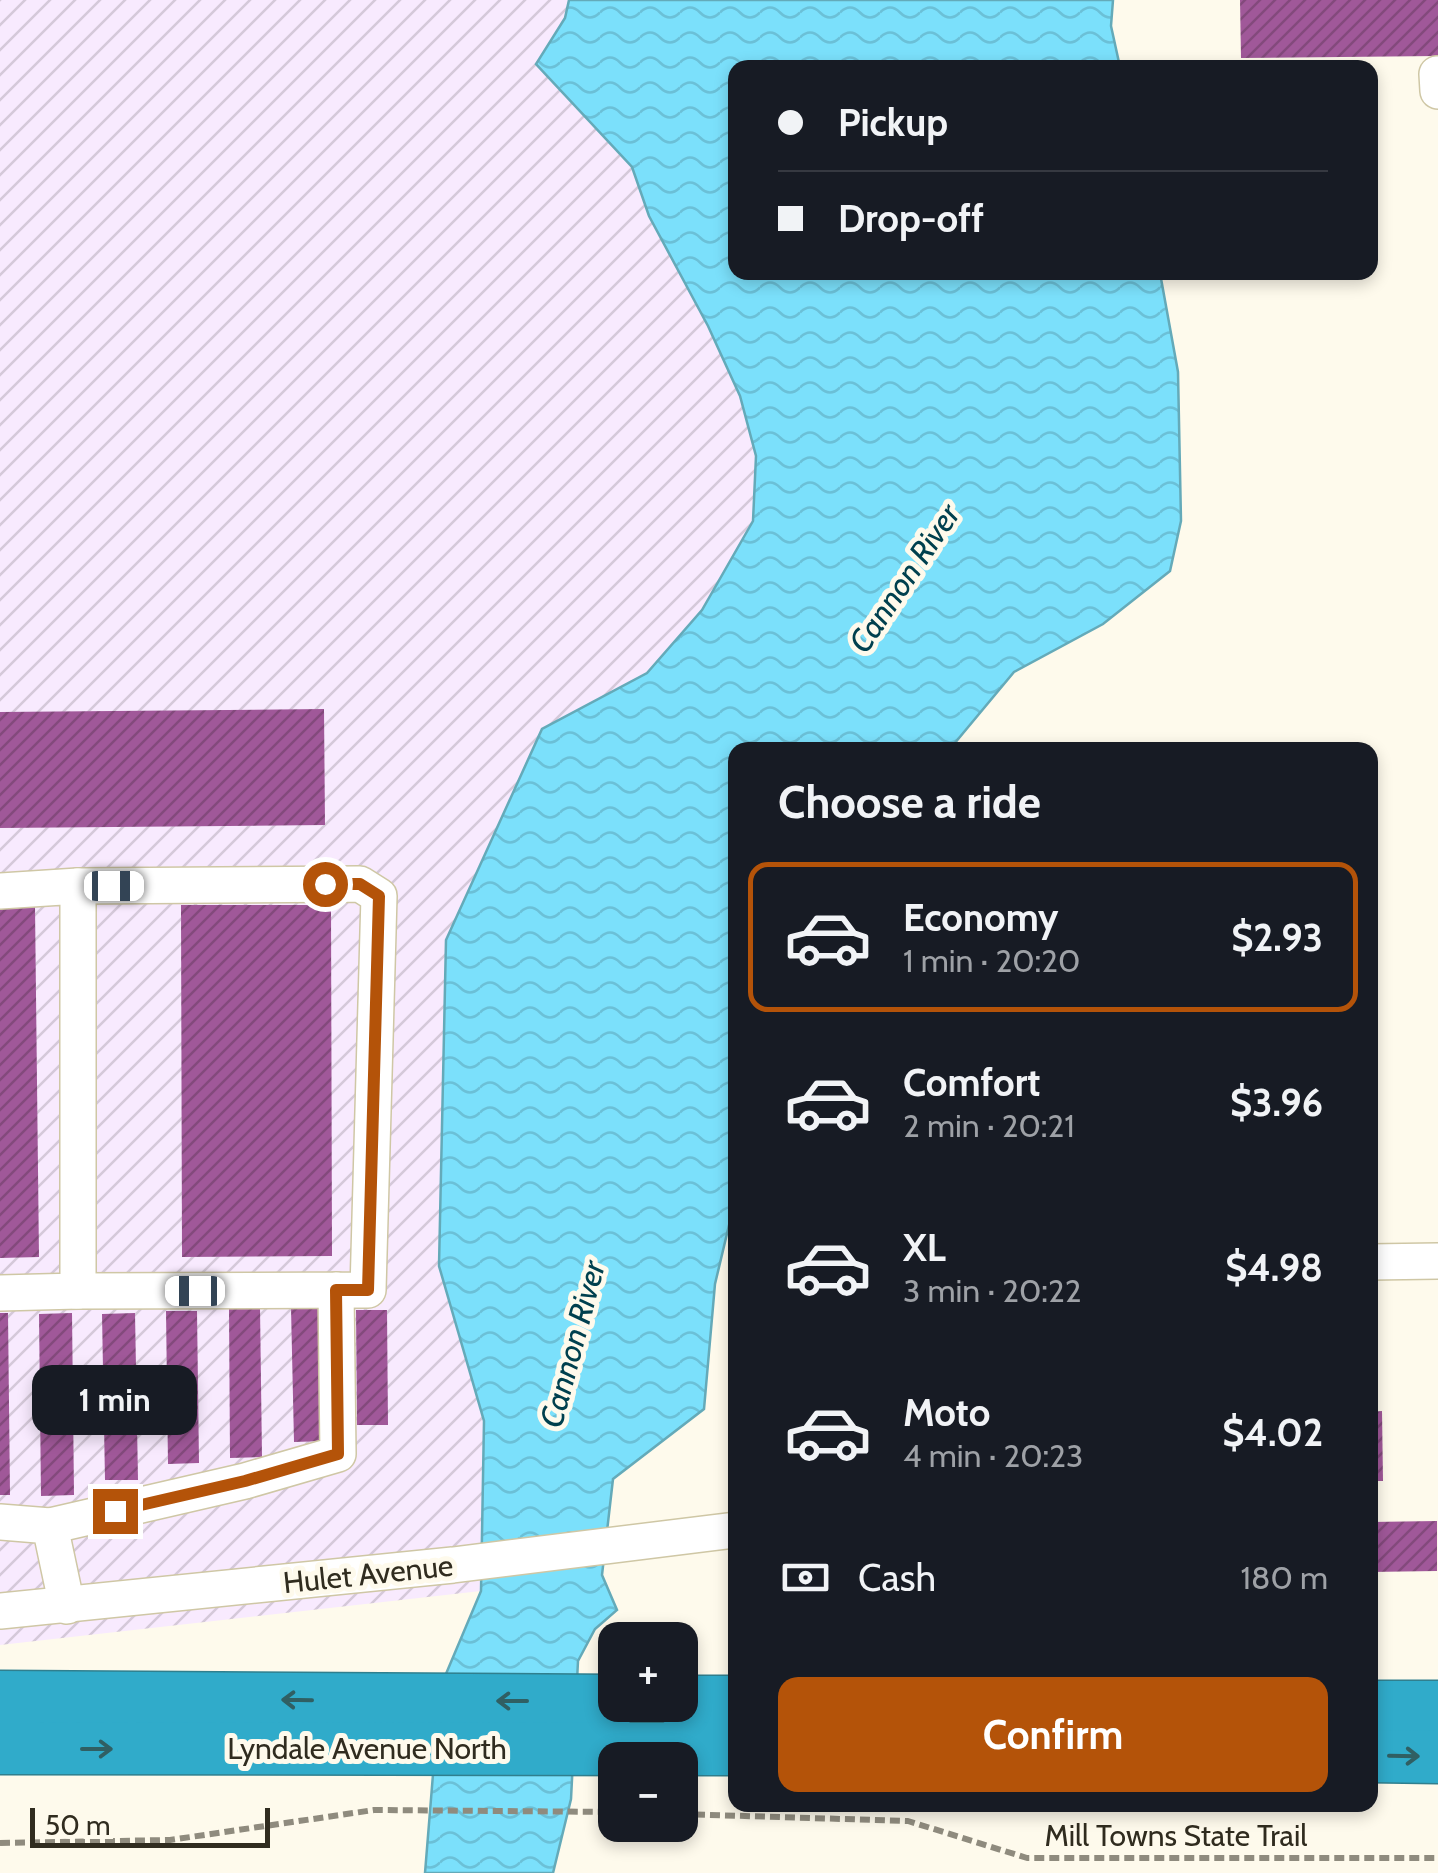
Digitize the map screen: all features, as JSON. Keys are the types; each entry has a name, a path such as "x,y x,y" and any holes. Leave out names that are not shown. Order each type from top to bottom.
{"highway":[{"name":"Lyndale Avenue North","path":"0,1697 396,1724"},
{"path":"698,1702 728,1702"},
{"path":"1378,1707 1438,1707"},
{"name":"Lyndale Avenue North","path":"0,1748 396,1724 598,1717"},
{"name":"Lyndale Avenue North","path":"634,1722 728,1747"},
{"path":"1378,1756 1438,1757"}],"street":[{"path":"1437,74 1438,91"},
{"path":"0,891 78,886 360,884 379,896 368,1290 0,1293"},
{"path":"76,1291 78,886"},
{"path":"1378,1262 1438,1261"},
{"path":"0,1522 50,1526 245,1481 338,1454 336,1290"},
{"path":"50,1526 67,1606"},
{"name":"Hulet Avenue","path":"0,1610 452,1565 728,1531"}],"path":[{"path":"0,1843 170,1840 374,1810 598,1812"},
{"name":"Mill Towns State Trail","path":"698,1815 908,1821 1027,1858 1438,1858"}],"shaded area":[{"path":"0,0 789,0 741,60 728,60 728,280 888,280 595,1105 481,1591 0,1645"}],"water":[{"name":"Cannon River","path":"569,0 1113,0 1111,26 1118,60 728,60 728,280 1161,280 1178,372 1181,521 1170,571 1103,624 1014,672 956,742 728,742 728,1229 715,1284 704,1409 613,1479 602,1575 617,1610 598,1622 578,1661 571,1799 553,1873 425,1873 440,1688 481,1591 484,1421 439,1266 446,940 542,729 647,673 702,610 753,521 756,456 740,396 708,326 649,216 632,167 536,64 565,18"}],"building":[{"path":"1240,0 1438,0 1438,56 1241,58"},
{"path":"324,709 325,825 0,828 0,712"},
{"path":"181,905 331,905 332,1256 182,1257"},
{"path":"0,907 35,907 39,1257 0,1258"},
{"path":"260,1308 262,1457 230,1458 229,1309"},
{"path":"291,1308 324,1308 326,1441 294,1442"},
{"path":"356,1310 387,1310 388,1425 357,1425"},
{"path":"166,1311 197,1311 199,1463 168,1464"},
{"path":"0,1313 8,1313 10,1495 0,1495"},
{"path":"72,1313 74,1495 41,1496 39,1314"},
{"path":"135,1313 138,1480 105,1480 102,1314"},
{"path":"1378,1411 1382,1411 1383,1481 1378,1481"},
{"path":"1437,1521 1437,1571 1378,1572 1378,1522"}],"route":[{"path":"115,1511 245,1481 338,1454 336,1290 368,1290 379,896 360,884 325,884"}]}
